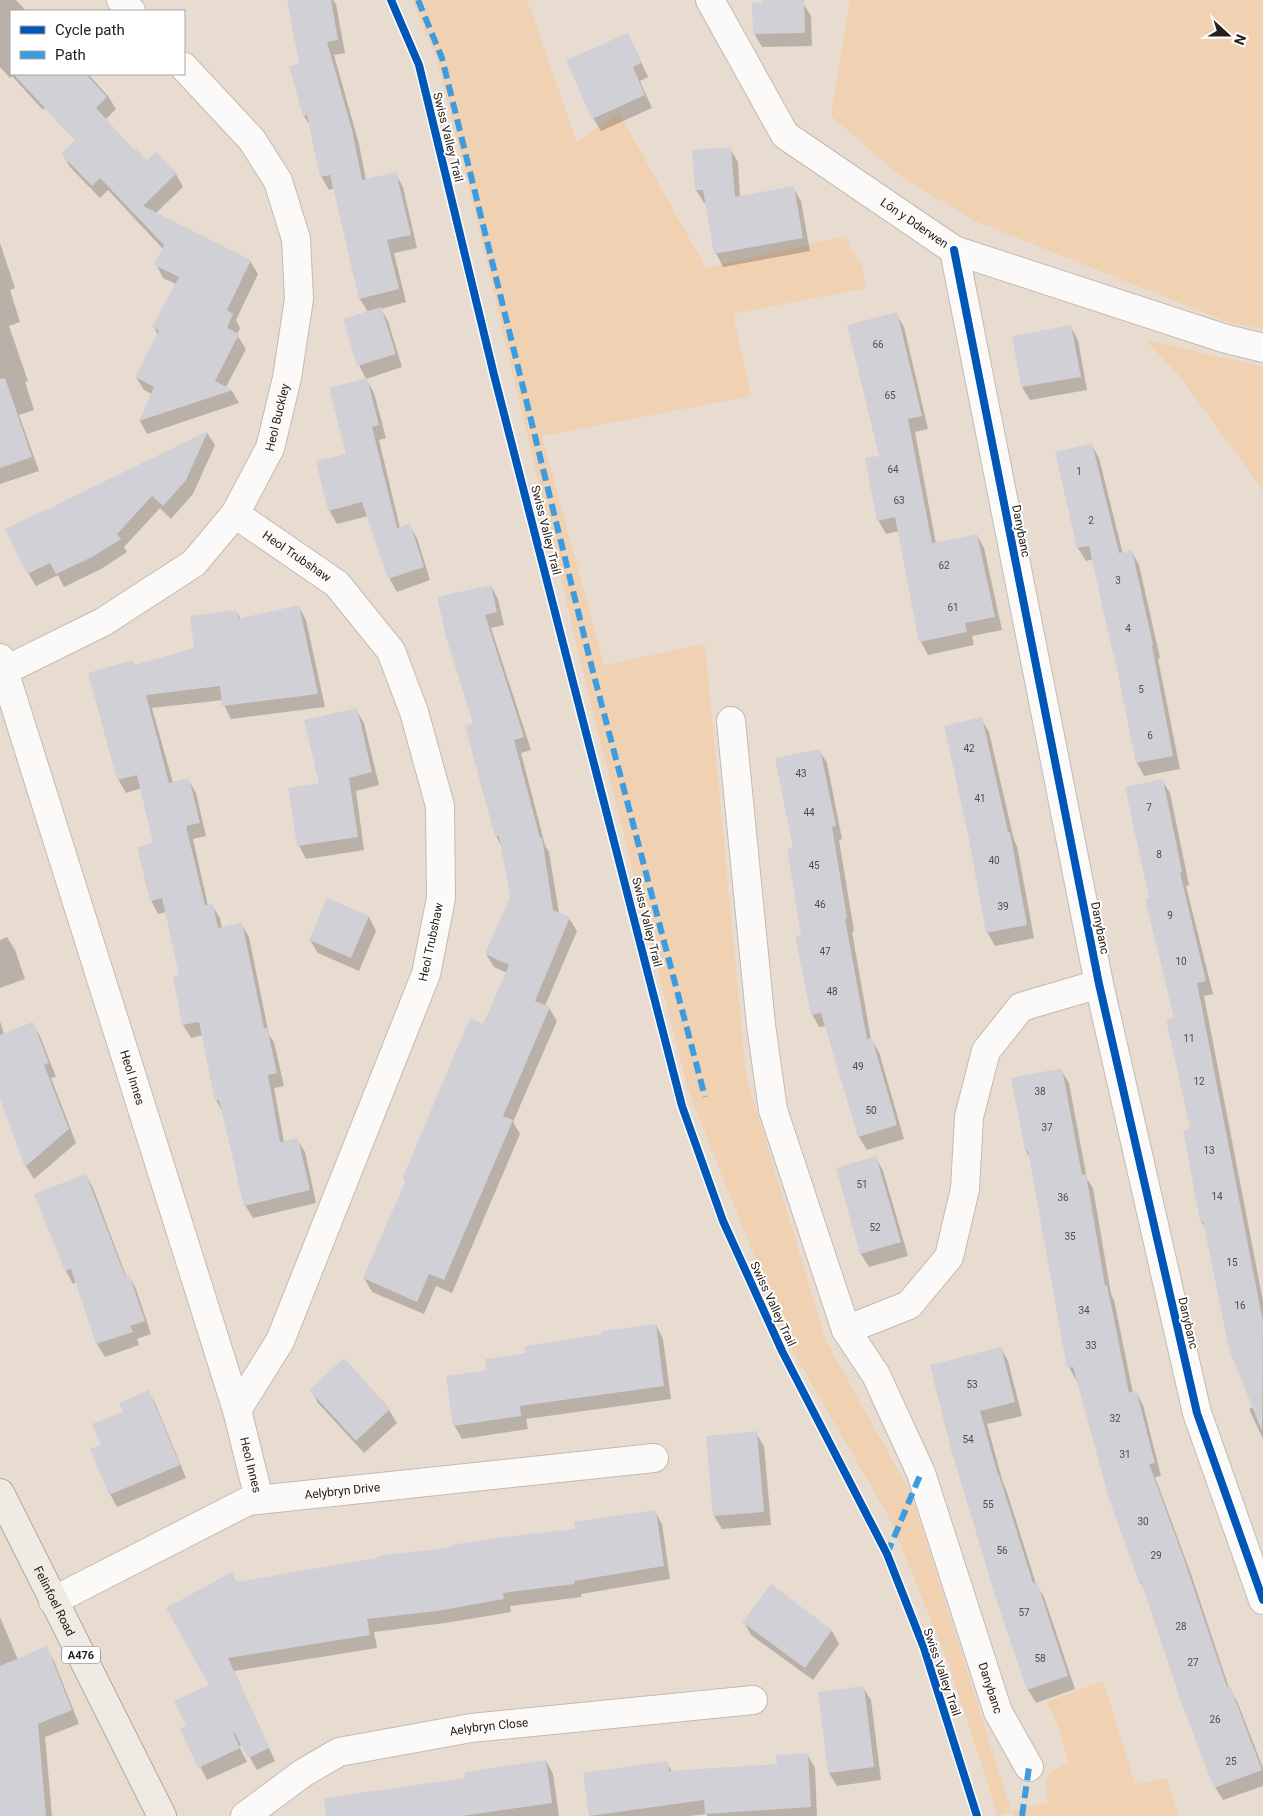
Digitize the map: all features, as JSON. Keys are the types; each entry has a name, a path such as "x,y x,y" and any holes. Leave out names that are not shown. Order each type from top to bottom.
{"main road":[{"name":"Felinfoel Road","path":"0,1493 162,1816"}],"street":[{"path":"121,0 130,10"},
{"name":"Lôn y Dderwen","path":"710,0 785,135 954,250 1223,338 1263,348"},
{"name":"Heol Buckley","path":"2,664 103,622 194,563 235,514 270,448 287,378 299,299 296,239 278,181 252,140 185,68"},
{"name":"Danybanc","path":"954,250 1099,984 1198,1413 1263,1600"},
{"name":"Heol Trubshaw","path":"235,514 337,584 391,651 414,712 440,806 441,889 441,898 426,974 280,1341 237,1410"},
{"name":"Heol Innes","path":"2,664 237,1410 259,1499"},
{"name":"Danybanc","path":"731,721 761,1025 773,1110 846,1330 876,1375 921,1472 998,1712 1029,1767"},
{"path":"846,1330 909,1305 949,1257 965,1188 969,1117 986,1051 1020,1006 1099,984"},
{"name":"Aelybryn Drive","path":"53,1600 248,1500 654,1458"},
{"name":"Aelybryn Close","path":"246,1816 302,1773 339,1752 471,1728 753,1700"}],"shaded area":[{"path":"412,0 527,0 577,142 619,113 706,268 846,236 850,248 861,263 866,288 733,314 751,396 542,436 604,665 705,644 746,1075 826,1341 911,1493 1011,1811 998,1816 947,1659 890,1519 791,1348 688,1090 583,672 475,212 437,60"},
{"path":"850,0 1263,0 1263,329 1230,323 975,221 900,176 831,116"},
{"path":"1144,339 1263,367 1263,490 1177,373"},
{"path":"1103,1681 1135,1784 1167,1778 1179,1816 1014,1816 1011,1811 1048,1802 1047,1776 1054,1770 1069,1763 1058,1726 1047,1702"}],"building":[{"path":"287,0 331,0 338,40 327,42 352,130 362,180 396,172 411,235 387,240 399,289 359,299 330,175 320,177 307,115 303,116 289,66 299,63"},
{"path":"762,0 804,0 805,33 753,34 752,3 762,2"},
{"path":"628,33 641,63 633,67 645,95 592,119 566,60"},
{"path":"14,75 87,75 107,97 96,108 134,150 136,149 147,160 156,152 177,173 143,206 251,260 227,310 233,314 227,328 239,334 215,381 233,390 139,421 154,387 135,377 159,331 152,327 179,277 154,265 164,245 100,178 92,186 61,154 75,140"},
{"path":"731,147 735,197 794,186 803,238 714,254 703,190 695,190 692,150"},
{"path":"381,307 396,354 357,366 343,319"},
{"path":"897,312 922,416 908,419 932,543 977,534 995,617 965,623 967,632 919,642 895,517 877,521 865,458 879,456 847,325"},
{"path":"1071,325 1081,377 1021,387 1012,336"},
{"path":"5,378 32,457 0,468 0,379"},
{"path":"367,378 379,425 372,427 397,528 410,523 424,567 388,579 362,502 328,511 316,461 346,454 329,388"},
{"path":"208,431 186,480 163,506 152,496 117,534 121,539 94,556 56,574 50,563 27,574 5,529 50,509"},
{"path":"1092,443 1119,553 1132,550 1153,645 1173,756 1136,763 1114,654 1089,546 1077,548 1055,452"},
{"path":"491,585 497,612 485,615 524,737 514,740 540,838 542,837 553,910 570,917 535,1001 550,1007 503,1116 513,1120 444,1280 429,1274 417,1302 363,1278 406,1180 402,1179 470,1018 483,1024 509,965 485,954 510,897 499,836 495,837 465,726 473,723 446,637 437,597"},
{"path":"299,605 318,694 222,706 220,686 146,695 169,783 189,778 200,823 186,826 205,905 213,904 218,928 242,922 264,1028 267,1028 277,1073 268,1075 280,1142 298,1138 310,1190 244,1206 219,1100 215,1101 199,1022 182,1025 173,976 179,975 162,898 150,901 137,847 153,843 137,775 117,780 88,673 133,660 135,665 194,648 190,616 237,610 238,619"},
{"path":"357,708 372,772 349,778 358,837 297,846 288,788 319,783 304,720"},
{"path":"982,717 1008,832 1010,832 1027,925 986,933 969,839 944,726"},
{"path":"820,749 836,826 832,827 847,918 845,919 867,1039 872,1038 897,1125 858,1137 821,1013 811,1015 795,936 801,935 787,849 793,848 775,758"},
{"path":"1163,779 1182,872 1180,873 1206,981 1197,983 1263,1322 1262,1431 1229,1349 1203,1221 1200,1221 1183,1130 1190,1128 1166,1019 1174,1018 1145,899 1149,898 1125,787"},
{"path":"327,898 369,916 351,958 309,940"},
{"path":"33,1022 49,1063 44,1065 69,1129 25,1167 0,1099 0,1035"},
{"path":"1062,1068 1082,1175 1086,1174 1105,1286 1107,1285 1129,1393 1136,1390 1155,1463 1149,1464 1184,1559 1227,1687 1230,1686 1262,1770 1214,1788 1182,1705 1141,1581 1139,1582 1109,1499 1073,1367 1067,1368 1028,1151 1025,1151 1011,1078"},
{"path":"876,1156 901,1242 860,1254 836,1168"},
{"path":"86,1174 125,1276 129,1274 145,1321 130,1326 133,1332 96,1344 71,1269 65,1271 34,1194"},
{"path":"656,1324 664,1386 520,1406 521,1416 453,1426 446,1376 487,1370 485,1359 526,1353 525,1346 602,1334 602,1331"},
{"path":"1001,1347 1015,1402 980,1411 998,1475 1033,1583 1037,1582 1068,1676 1027,1690 995,1596 952,1453 930,1365"},
{"path":"344,1358 390,1409 356,1441 309,1390"},
{"path":"149,1390 180,1465 109,1495 90,1449 101,1445 92,1424 123,1412 119,1403"},
{"path":"757,1431 764,1512 713,1516 706,1436"},
{"path":"656,1510 664,1566 574,1581 574,1584 503,1593 504,1599 437,1611 367,1619 370,1635 228,1658 269,1748 248,1758 234,1732 240,1748 198,1768 180,1729 186,1726 174,1701 209,1685 166,1608 232,1572 237,1582 377,1558 377,1556 452,1547 452,1545 494,1538 575,1529 574,1522"},
{"path":"771,1584 832,1630 805,1668 742,1622"},
{"path":"47,1646 72,1710 38,1724 46,1816 0,1816 0,1666"},
{"path":"864,1686 874,1767 828,1773 818,1692"},
{"path":"808,1753 811,1807 705,1814 704,1800 589,1816 583,1773 668,1761 669,1771 777,1764 776,1755"},
{"path":"546,1760 552,1803 462,1816 326,1816 324,1798 465,1778 465,1772"}],"marked path":[{"path":"418,0 442,58 592,668 705,1097"},
{"path":"887,1554 921,1473"},
{"path":"1022,1816 1029,1767"}],"cycle path":[{"name":"Swiss Valley Trail","path":"391,0 419,65 494,375 682,1106 723,1221 782,1351 887,1554 924,1648 977,1816"},
{"path":"954,250 1099,984 1197,1413 1263,1600"}]}
